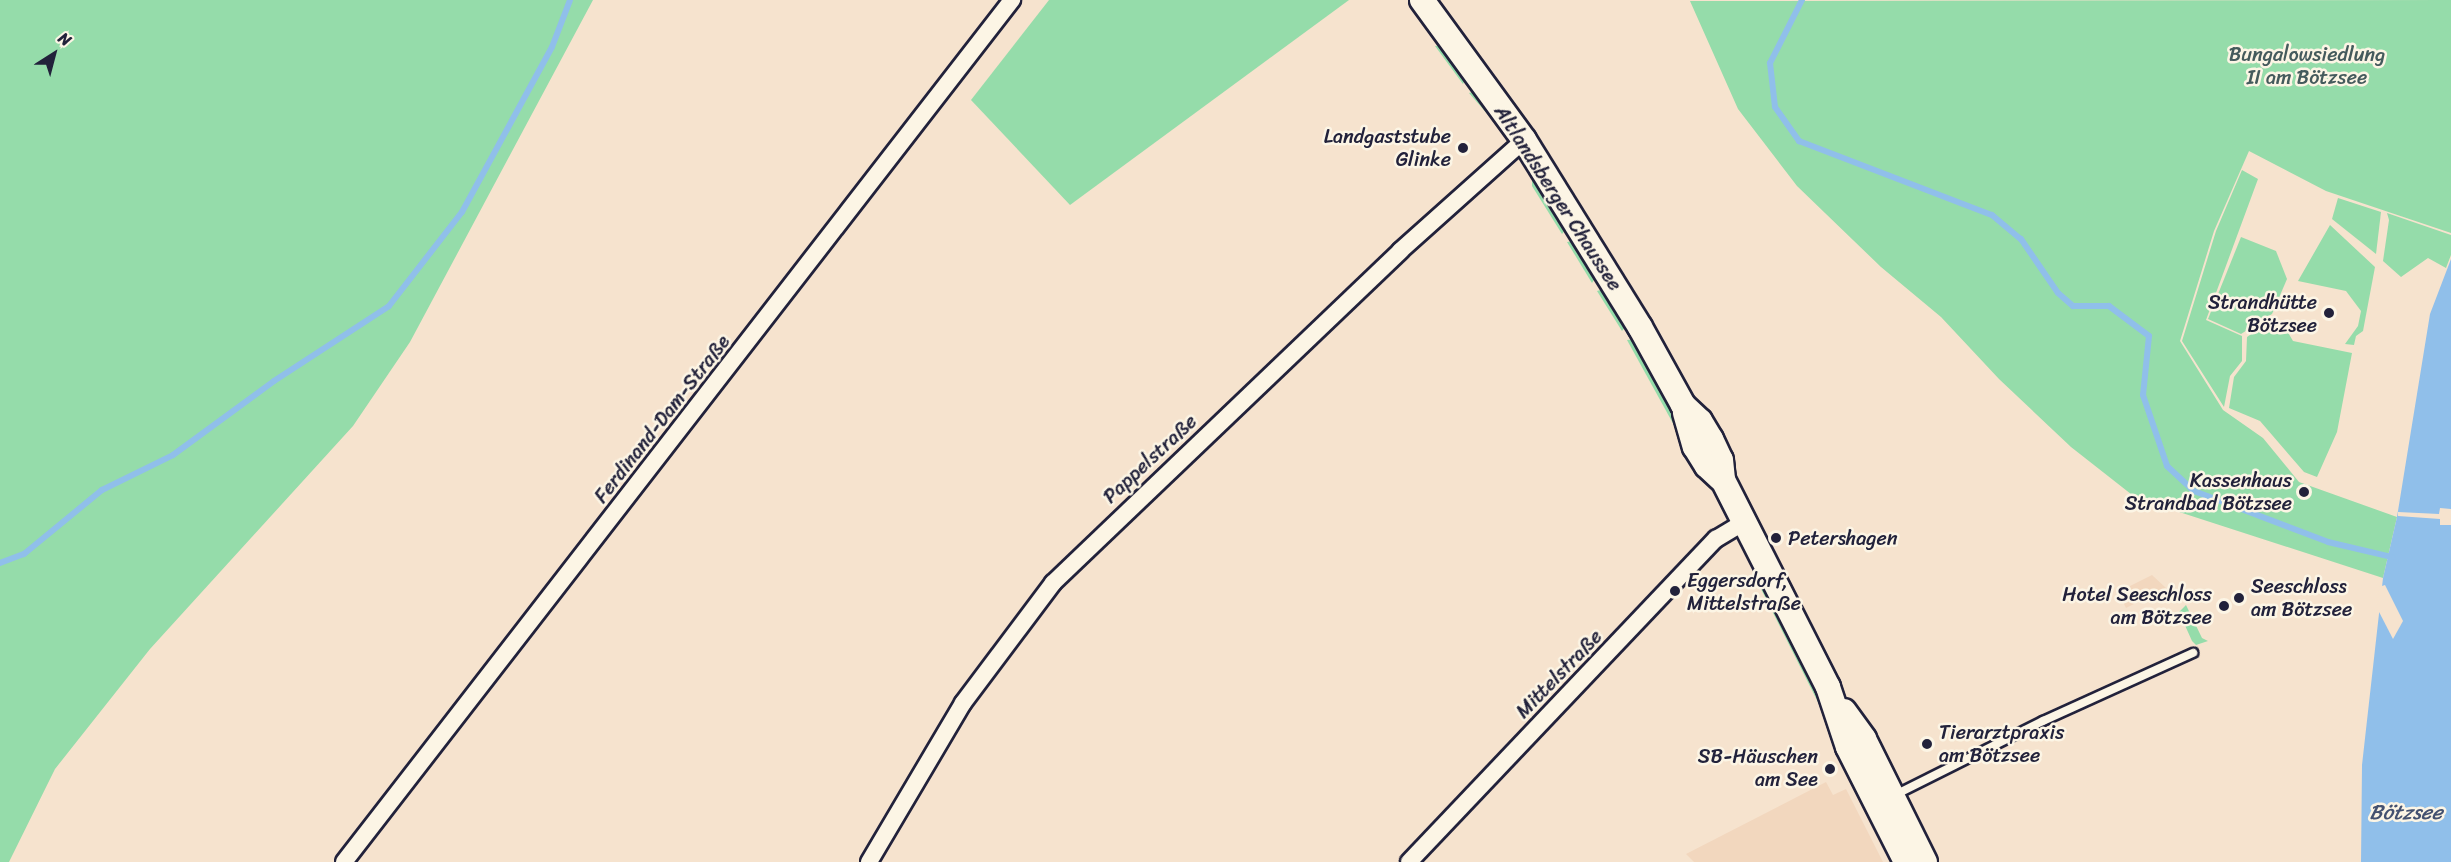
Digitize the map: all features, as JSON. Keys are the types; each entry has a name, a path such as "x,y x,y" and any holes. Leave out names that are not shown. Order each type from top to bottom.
{"main road":[{"name":"Altlandsberger Chaussee","path":"1422,0 1524,140 1631,312 1683,405 1695,447 1707,466 1723,480 1828,687 1848,747 1925,862"},
{"name":"Altlandsberger Chaussee","path":"1885,800 1906,862"}],"street":[{"name":"Ferdinand-Dam-Straße","path":"344,862 1012,0"},
{"name":"Pappelstraße","path":"869,862 963,703 1053,583 1400,251 1524,140"},
{"name":"Mittelstraße","path":"1409,862 1716,539 1744,522"}],"lane":[{"path":"1885,800 2043,721 2193,653"}],"shaded area":[{"path":"2152,575 2166,588 2126,608 2118,592"},
{"path":"1826,782 1833,795 1846,789 1883,862 1694,862 1686,854"}],"green space":[{"path":"0,0 593,0 410,342 353,426 150,649 55,769 9,862 0,862"},
{"path":"1049,0 1349,0 1070,205 971,100"},
{"name":"Bungalowsiedlung II am Bötzsee","path":"2451,0 2451,233 2326,191 2249,151 2214,231 2180,341 2223,410 2263,438 2299,482 2397,517 2383,578 2136,498 2071,447 1999,379 1941,317 1881,267 1797,186 1738,109 1690,1"},
{"path":"1442,45 1466,77 1463,84 1435,46"},
{"path":"1476,91 1499,123 1497,125 1469,93"},
{"path":"2242,170 2258,179 2206,320 2242,336 2242,361 2230,376 2224,407 2182,341 2216,231"},
{"path":"1532,173 1567,228 1562,234 1532,186"},
{"path":"2338,198 2381,212 2376,254 2332,219"},
{"path":"2387,213 2451,235 2451,255 2446,268 2428,258 2401,277 2383,261 2389,220"},
{"path":"2330,225 2375,267 2363,331 2356,336 2354,345 2345,344 2358,326 2361,311 2346,291 2298,281"},
{"path":"2241,237 2276,251 2287,279 2272,314 2241,334 2208,319"},
{"path":"1575,241 1597,275 1592,283 1567,242"},
{"path":"1604,289 1627,325 1622,331 1597,291"},
{"path":"2273,319 2282,322 2293,341 2352,353 2337,432 2317,477 2304,472 2260,421 2229,408 2234,377 2246,361 2247,337"},
{"path":"1635,339 1668,398 1678,425 1675,427 1627,340"},
{"path":"1753,562 1828,714 1834,734 1757,581"},
{"path":"2186,605 2202,638 2208,641 2196,645 2192,641 2179,612"}],"water":[{"name":"Bötzsee","path":"2451,259 2451,862 2361,862 2362,765 2383,578 2397,517 2430,314"}],"pier":[{"path":"2440,508 2451,509 2451,525 2440,525 2440,519 2398,516 2398,512 2439,514"},
{"path":"2385,585 2403,621 2393,639 2377,608 2379,587"}],"waterway":[{"path":"0,563 24,554 102,490 173,455 274,381 389,306 462,212 552,47 570,0"},
{"path":"1802,0 1770,63 1775,107 1799,141 1992,215 2021,239 2058,293 2073,306 2109,306 2149,336 2143,395 2167,466 2194,491 2328,542 2392,557"}],"place":[{"name":"Landgaststube Glinke","path":"1463,148"},
{"name":"Strandhütte Bötzsee","path":"2329,313"},
{"name":"Kassenhaus Strandbad Bötzsee","path":"2304,492"},
{"name":"Petershagen","path":"1776,538"},
{"name":"Eggersdorf, Mittelstraße","path":"1675,591"},
{"name":"Seeschloss am Bötzsee","path":"2239,598"},
{"name":"Hotel Seeschloss am Bötzsee","path":"2224,606"},
{"name":"Tierarztpraxis am Bötzsee","path":"1927,744"},
{"name":"SB-Häuschen am See","path":"1830,769"}]}
